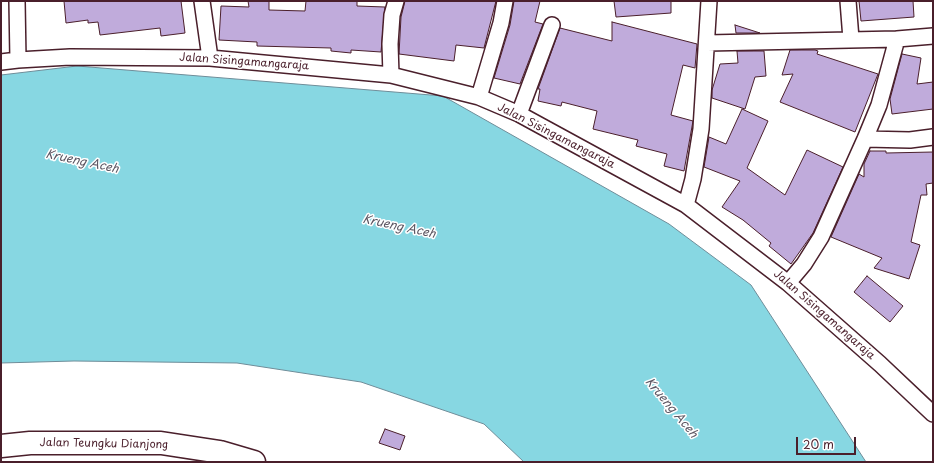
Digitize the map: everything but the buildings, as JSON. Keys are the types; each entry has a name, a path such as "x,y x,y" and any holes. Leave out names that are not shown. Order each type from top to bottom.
{"street":[{"path":"17,1 18,60"},
{"path":"202,1 210,58"},
{"path":"391,75 390,44 392,15 396,1"},
{"path":"479,97 501,23 505,1"},
{"path":"686,205 693,178 701,129 709,1"},
{"path":"848,1 851,39"},
{"path":"519,114 552,25"},
{"path":"706,43 897,39 933,36"},
{"path":"788,283 804,264 821,238 879,105 897,39"},
{"name":"Jalan Sisingamangaraja","path":"1,62 70,57 210,58 391,75 479,97 519,114 686,205 788,283 880,364 933,414"},
{"path":"865,139 910,140 933,137"},
{"name":"Jalan Teungku Dianjong","path":"1,446 30,443 161,443 220,452 252,462"}],"water":[{"name":"Krueng Aceh","path":"77,66 443,96 669,224 751,285 866,462 524,462 484,424 361,382 237,363 74,361 1,363 1,75"}]}
